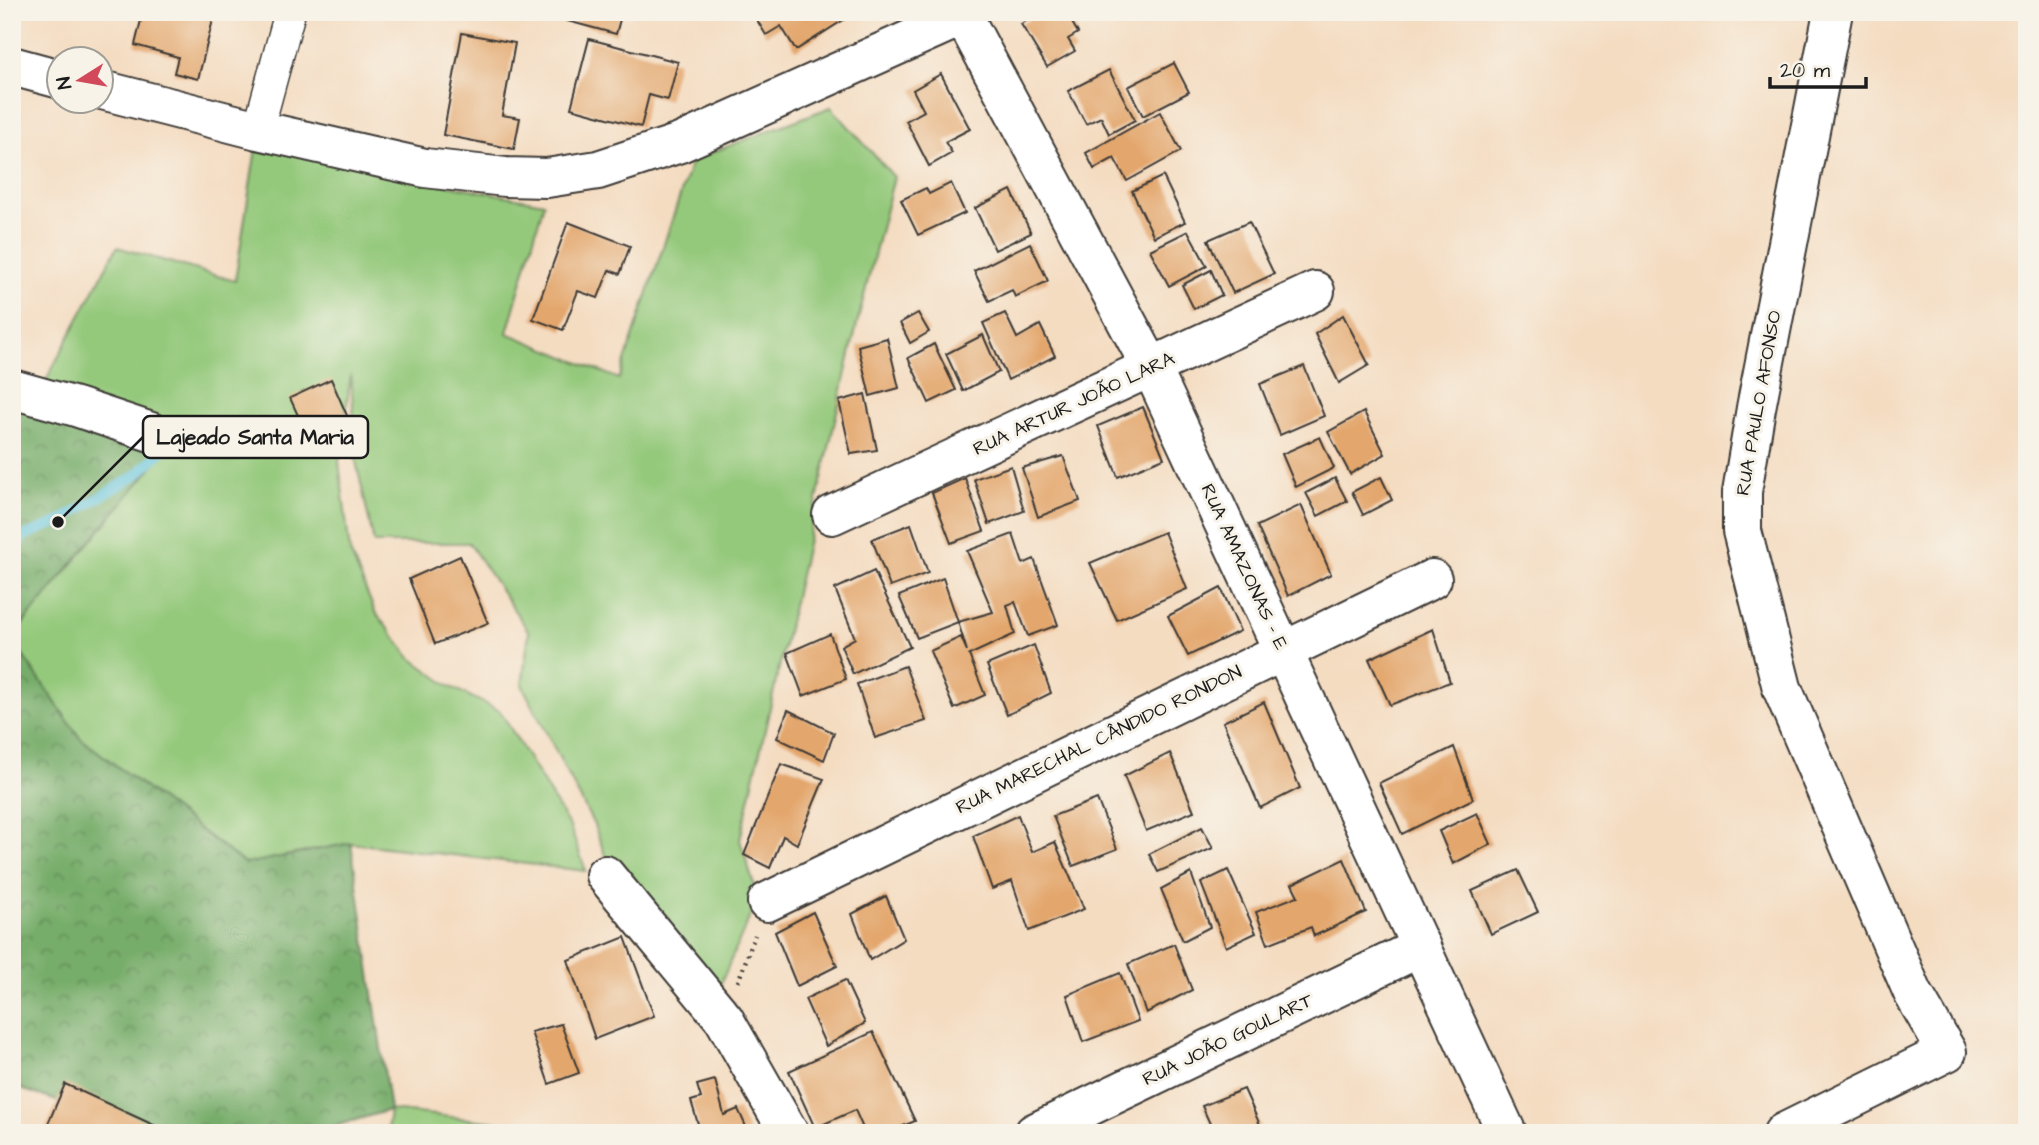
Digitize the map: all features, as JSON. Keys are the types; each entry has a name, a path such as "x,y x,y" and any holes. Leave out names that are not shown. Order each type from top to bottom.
{"street":[{"path":"258,130 290,12"},
{"name":"RUA PAULO AFONSO","path":"1783,1133 1947,1052 1913,993 1782,688 1742,531 1742,492 1756,408 1833,12"},
{"path":"116,94 258,130 425,168 533,178 598,170 680,143 962,14"},
{"name":"RUA AMAZONAS - E","path":"962,14 1152,369 1507,1133"},
{"path":"12,66 46,75"},
{"name":"RUA ARTUR JOÃO LARA","path":"832,515 1152,369 1315,291"},
{"path":"12,389 151,432"},
{"name":"RUA MARECHAL CÂNDIDO RONDON","path":"767,902 1432,579"},
{"path":"606,875 724,1019 789,1133"},
{"name":"RUA JOÃO GOULART","path":"1034,1133 1421,947"}],"path":[{"path":"724,1019 767,902"}],"green space":[{"path":"831,107 894,177 856,328 740,840 758,898 718,990 608,863 594,825 522,685 529,632 469,543 374,543 356,461 351,374 339,462 350,552 375,612 411,658 449,686 500,711 570,827 586,871 351,843 245,864 80,738 12,637 173,441 45,382 117,247 235,281 257,142 427,181 544,203 507,333 619,379 692,160"},
{"path":"12,404 173,441 12,637"},
{"path":"12,640 80,738 245,864 351,843 390,1110 311,1133 152,1133 12,1086"},
{"path":"390,1110 593,1133 387,1133"}],"building":[{"path":"143,12 215,12 198,79 174,73 178,57 135,45"},
{"path":"534,12 622,12 616,34"},
{"path":"752,12 856,12 796,50 781,26 766,35"},
{"path":"1041,12 1066,12 1078,33 1068,39 1075,51 1047,67 1021,24"},
{"path":"462,33 515,43 502,115 520,118 514,149 443,135"},
{"path":"589,39 678,62 668,100 649,95 641,127 571,108"},
{"path":"1174,63 1189,92 1143,116 1128,87"},
{"path":"1109,70 1135,120 1109,134 1101,117 1086,124 1068,91"},
{"path":"941,74 970,129 945,142 952,153 929,166 906,121 924,111 913,90"},
{"path":"1160,112 1181,151 1127,181 1114,158 1094,169 1086,153"},
{"path":"1163,176 1185,222 1154,237 1132,191"},
{"path":"951,183 965,213 918,235 901,200 926,188 929,194"},
{"path":"1011,190 1031,233 995,250 975,208"},
{"path":"568,222 630,246 620,274 609,270 598,298 578,291 563,330 533,319"},
{"path":"1249,222 1274,274 1233,293 1208,240"},
{"path":"1188,231 1207,266 1169,286 1150,250"},
{"path":"1030,243 1048,281 1015,297 1012,290 989,301 974,271"},
{"path":"1211,270 1222,295 1194,309 1182,285"},
{"path":"918,313 929,332 910,343 900,323"},
{"path":"1005,313 1017,338 1040,325 1055,356 1008,380 983,323"},
{"path":"1343,315 1369,365 1339,383 1315,334"},
{"path":"983,335 999,372 963,391 946,354"},
{"path":"887,338 899,388 870,396 858,346"},
{"path":"934,344 956,390 929,403 908,358"},
{"path":"1304,366 1324,416 1280,435 1260,384"},
{"path":"331,379 352,427 311,444 290,398"},
{"path":"865,394 877,450 851,454 839,401"},
{"path":"1143,407 1164,458 1118,477 1098,426"},
{"path":"1364,412 1385,454 1350,474 1328,432"},
{"path":"1320,437 1334,468 1296,487 1282,454"},
{"path":"1063,456 1080,501 1038,517 1022,468"},
{"path":"1011,466 1024,511 989,524 974,479"},
{"path":"1381,477 1392,500 1363,515 1352,492"},
{"path":"965,478 984,531 951,543 932,493"},
{"path":"1335,478 1347,501 1318,516 1306,493"},
{"path":"1301,505 1331,574 1288,596 1257,526"},
{"path":"911,524 928,573 890,587 872,539"},
{"path":"1164,532 1187,589 1117,620 1090,563"},
{"path":"1013,534 1023,564 1034,559 1058,625 1028,636 1015,602 1007,605 1015,634 969,655 985,695 954,709 930,651 961,637 967,651 958,622 993,612 967,551"},
{"path":"460,556 488,623 435,644 409,579"},
{"path":"874,571 910,647 853,674 841,646 855,638 835,589"},
{"path":"943,578 958,622 917,638 899,596"},
{"path":"1221,588 1240,631 1188,656 1168,616"},
{"path":"1433,629 1450,682 1390,705 1369,659"},
{"path":"830,634 846,679 803,696 787,653"},
{"path":"1034,645 1051,693 1007,715 987,665"},
{"path":"905,666 926,721 875,738 857,684"},
{"path":"1264,702 1300,788 1260,808 1223,722"},
{"path":"788,710 834,733 824,760 777,738"},
{"path":"1454,747 1473,799 1402,834 1379,783"},
{"path":"1170,753 1194,811 1146,831 1124,776"},
{"path":"781,764 824,779 797,844 783,836 770,868 744,855"},
{"path":"1097,799 1117,849 1073,866 1053,816"},
{"path":"1477,813 1491,844 1453,864 1439,831"},
{"path":"1018,815 1032,852 1055,842 1084,909 1029,931 1012,881 992,889 973,836"},
{"path":"1202,827 1213,848 1158,872 1149,854"},
{"path":"1344,859 1366,912 1314,936 1311,927 1268,944 1256,912 1298,896 1292,884"},
{"path":"1228,870 1256,933 1226,947 1201,883"},
{"path":"1518,870 1538,912 1491,934 1472,891"},
{"path":"1191,873 1210,927 1183,941 1161,889"},
{"path":"886,896 904,939 870,960 852,914"},
{"path":"813,912 837,966 797,986 775,932"},
{"path":"625,937 654,1016 595,1039 568,960"},
{"path":"1174,944 1192,990 1146,1013 1128,964"},
{"path":"1120,973 1138,1021 1083,1042 1067,995"},
{"path":"845,980 865,1023 826,1046 805,999"},
{"path":"561,1024 579,1073 549,1084 531,1032"},
{"path":"873,1032 915,1121 887,1133 865,1133 855,1110 815,1128 789,1071"},
{"path":"715,1080 724,1115 738,1109 749,1133 692,1133 691,1131 699,1127 691,1101 701,1098 697,1085"},
{"path":"65,1084 171,1133 44,1133"},
{"path":"1244,1089 1261,1127 1250,1133 1214,1133 1202,1106"}],"waterway":[{"path":"12,554 24,536 58,522 135,476 173,441"}],"place":[{"name":"Lajeado Santa Maria","path":"58,522"}]}
